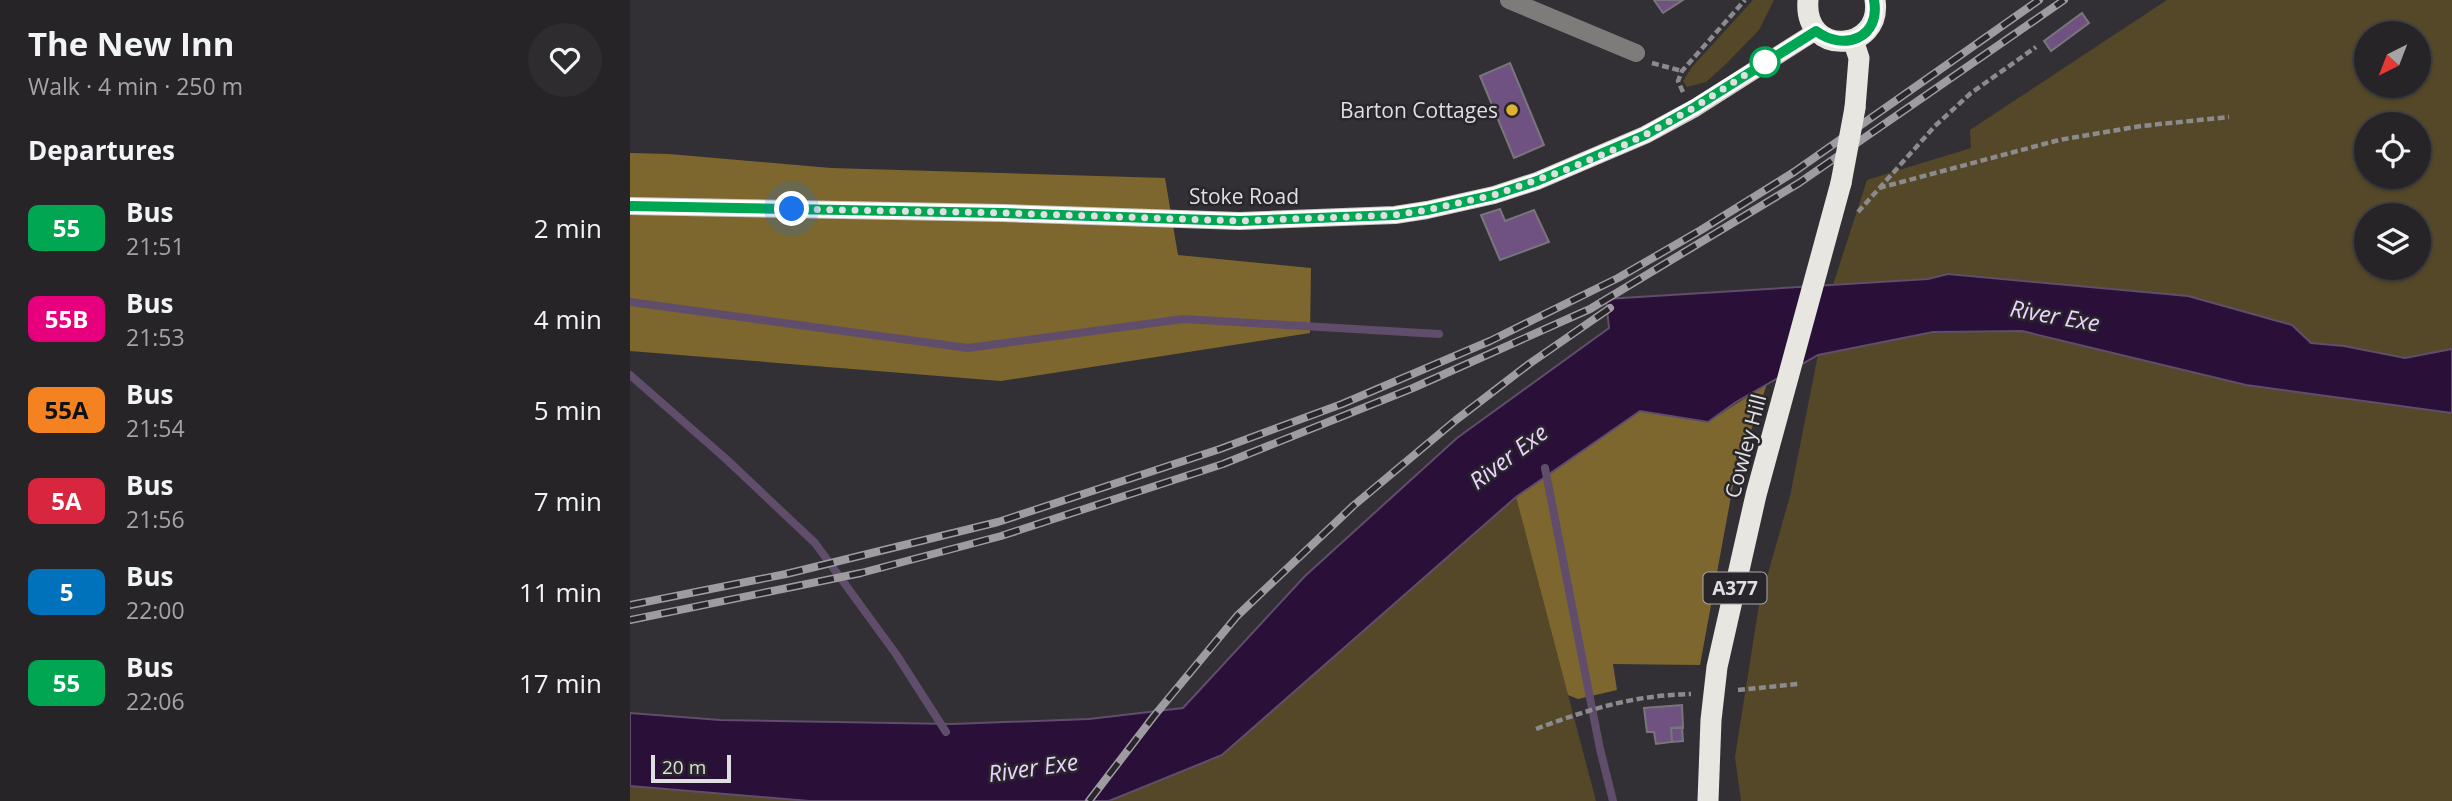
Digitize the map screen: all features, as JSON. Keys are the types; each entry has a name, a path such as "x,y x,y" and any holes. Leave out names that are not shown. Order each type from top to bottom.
{"highway":[{"path":"1808,0 1807,11 1816,31 1834,41 1853,40 1871,26 1875,15 1874,0"},
{"name":"Cowley Hill","path":"1708,801 1707,780 1717,667 1756,495 1840,183 1855,108 1859,58 1853,40"}],"main road":[{"name":"Stoke Road","path":"630,206 1003,213 1240,221 1395,215 1452,206 1537,181 1634,141 1695,107 1816,31"}],"street":[{"path":"1510,0 1636,53"}],"path":[{"path":"1695,107 1678,81 1682,71 1745,0"},
{"path":"2036,47 1971,93 1935,126 1879,188 2059,140 2141,126 2229,117"},
{"path":"1636,53 1654,64 1682,71"},
{"path":"1536,729 1580,712 1638,697 1713,694 1798,684"}],"shaded area":[{"path":"1753,0 1774,0 1759,30 1706,82 1687,87 1683,81 1692,67"},
{"path":"2167,0 2452,0 2452,349 2405,358 2344,346 2311,343 2292,325 1948,274 1928,279 1833,285 1867,180 1971,148 1970,130"},
{"path":"630,153 831,168 1165,178 1178,255 1311,268 1310,333 1001,381 630,351"},
{"path":"2022,331 2246,385 2452,413 2452,801 1741,801 1735,757 1759,605 1790,496 1818,355 1933,332"},
{"path":"1767,384 1734,480 1700,665 1613,664 1617,690 1578,699 1568,695 1516,497 1640,411 1708,422"},
{"path":"1516,497 1596,801 1109,801 1222,755"},
{"path":"630,786 809,801 630,801"}],"water":[{"name":"River Exe","path":"1948,274 2188,296 2292,325 2311,343 2344,346 2405,358 2452,349 2452,413 2246,385 2022,331 1933,332 1818,355 1736,402 1708,422 1640,411 1516,497 1222,755 1109,801 809,801 630,786 630,713 720,720 952,724 1089,719 1183,708 1305,576 1457,438 1609,328 1606,299 1928,279"}],"building":[{"path":"1654,0 1683,0 1663,13"},
{"path":"2082,13 2089,23 2051,51 2044,41"},
{"name":"Barton Cottages","path":"1510,63 1544,145 1514,158 1480,76"},
{"path":"1500,209 1505,221 1534,210 1549,242 1500,260 1481,215"},
{"path":"1682,705 1683,728 1671,728 1672,742 1656,744 1654,732 1647,732 1644,708"},
{"path":"1682,727 1683,741 1672,742 1671,728"}],"waterway":[{"path":"630,302 968,348 1183,319 1439,334"},
{"path":"630,375 725,458 815,543 896,654 946,732"},
{"path":"1545,468 1600,749 1613,801"}],"railway":[{"path":"630,605 786,574 998,522 1220,449 1342,404 1490,341 1618,278 1701,230 1794,172 2039,0"},
{"path":"630,620 861,573 1001,536 1223,464 1413,388 1590,309 1799,183 2064,0"},
{"path":"1089,801 1154,716 1237,616 1353,506 1456,420 1529,364 1610,308"}],"bus line":[{"name":"55","path":"630,206 1003,213 1240,221 1395,215 1452,206 1537,181 1645,135 1816,31 1834,41 1853,40 1871,26 1875,15 1874,0"}],"place":[{"name":"Barton Cottages","path":"1512,110"}],"route":[{"path":"792,209 1240,221 1395,215 1452,206 1494,195 1611,151 1695,107 1773,57 1765,62"}]}
